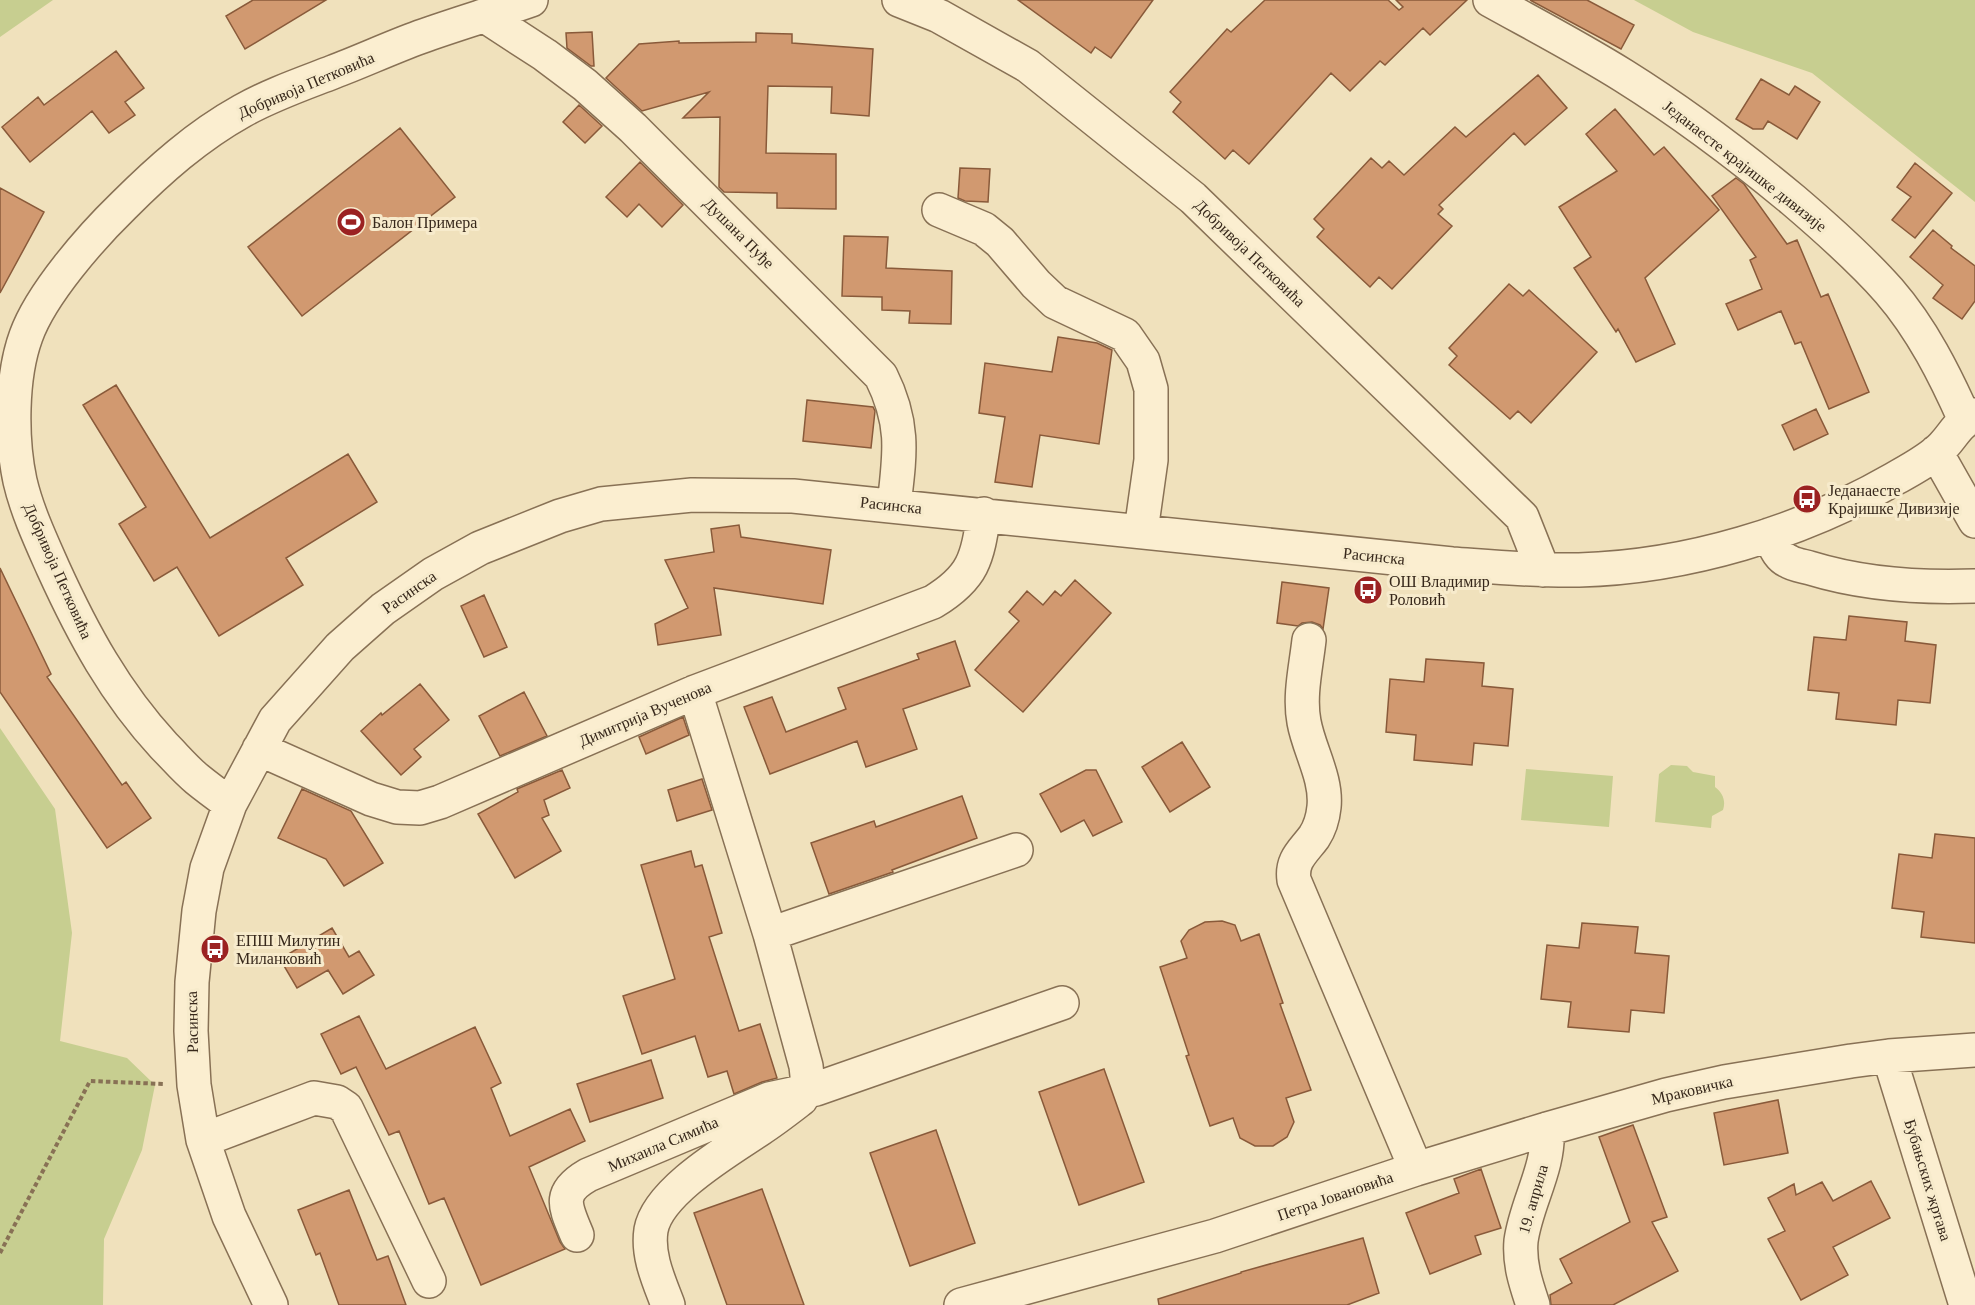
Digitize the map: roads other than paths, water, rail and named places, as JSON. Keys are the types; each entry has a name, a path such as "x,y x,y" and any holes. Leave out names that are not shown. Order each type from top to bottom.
{"street":[{"name":"Добривоја Петковића","path":"230,804 180,763 119,691 94,652 46,552 20,481 16,448 15,394 26,336 39,309 80,253 107,222 186,148 212,128 281,92 419,37 531,0"},
{"name":"Добривоја Петковића","path":"899,0 939,16 1028,66 1193,198 1522,517 1543,570"},
{"name":"Једанаесте крајишке дивизије","path":"1490,0 1625,77 1697,126 1770,181 1832,233 1890,292 1922,337 1970,417"},
{"name":"Душана Пуђе","path":"485,16 545,54 633,128 881,376 892,397 899,426 899,455 894,505"},
{"path":"939,210 984,229 1000,242 1036,284 1055,302 1125,335 1143,362 1151,389 1151,460 1141,531"},
{"name":"Расинска","path":"271,1305 229,1216 203,1140 194,1084 191,1031 192,982 199,911 207,868 230,804 275,720 296,695 340,647 383,609 433,574 480,548 532,526 601,504 692,495 793,496 984,514 1429,562 1543,570 1580,570 1644,565 1720,550 1769,535 1845,504 1894,479 1936,452 1943,447 1954,430 1970,417"},
{"path":"1936,452 1975,520"},
{"name":"Димитрија Вученова","path":"260,749 370,799 397,807 420,808 440,802 695,692 933,602 964,578 976,558 984,514"},
{"path":"1769,535 1780,555 1787,561 1829,574 1880,582 1975,586"},
{"name":"Петра Јовановића","path":"961,1305 1215,1236 1416,1169 1293,875 1297,858 1322,821 1324,806 1323,789 1304,725 1302,706 1309,640"},
{"path":"695,692 770,934 806,1066 808,1077 806,1092 1062,1003"},
{"path":"770,934 1016,850"},
{"name":"Мраковичка","path":"1416,1169 1654,1098 1724,1082 1889,1056 1975,1050"},
{"name":"Бубањских жртава","path":"1889,1056 1966,1305"},
{"name":"Михаила Симића","path":"576,1235 566,1208 567,1195 574,1183 588,1175 769,1099 806,1092"},
{"name":"Михаила Симића","path":"669,1305 653,1262 651,1229 657,1213 667,1200 697,1173 801,1099 806,1092"},
{"path":"203,1140 314,1098 337,1102 346,1108 429,1281"},
{"name":"19. априла","path":"1533,1305 1523,1274 1521,1240 1545,1158 1548,1144 1547,1129"}],"place":[{"name":"Балон Примера","path":"351,222"},
{"name":"Једанаесте Крајишке Дивизије","path":"1807,499"},
{"name":"ОШ Владимир Роловић","path":"1368,590"},
{"name":"ЕПШ Милутин Миланковић","path":"215,949"}]}
